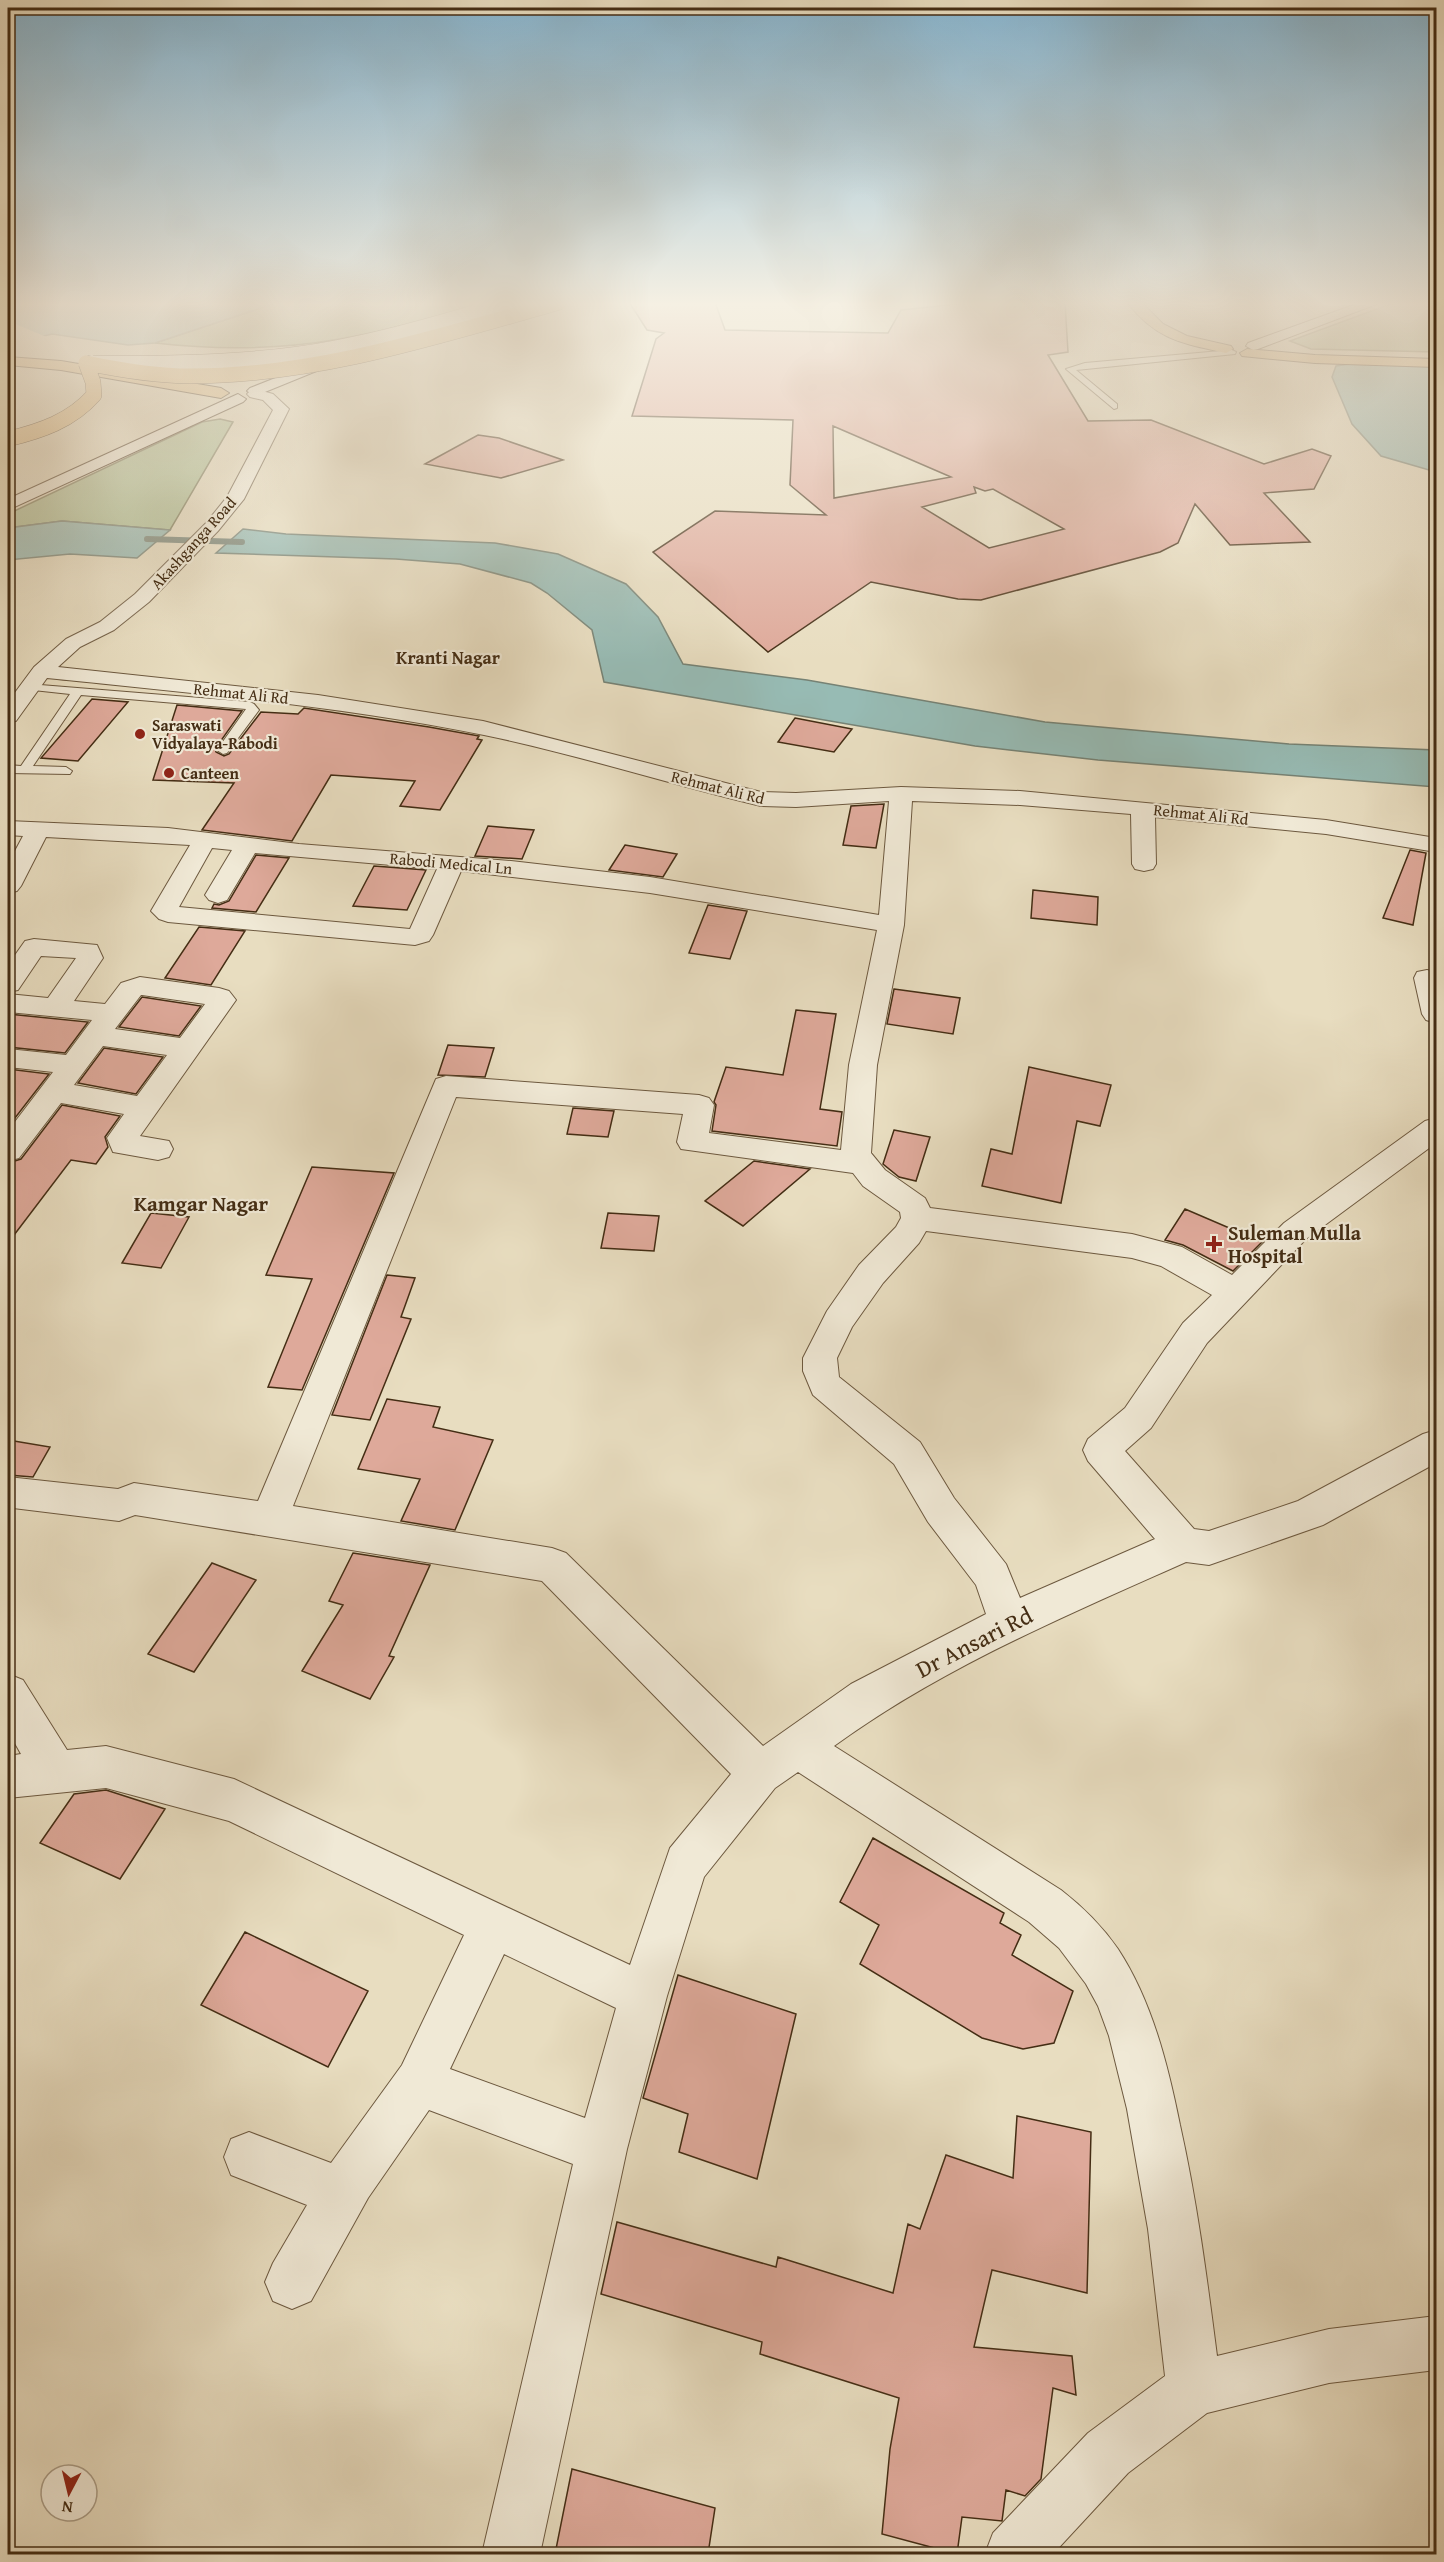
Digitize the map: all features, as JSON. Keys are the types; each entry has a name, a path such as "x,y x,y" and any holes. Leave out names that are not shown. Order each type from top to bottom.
{"main road":[{"path":"8,439 30,434 61,422"}],"street":[{"path":"8,490 160,422"},
{"path":"8,505 187,422"},
{"name":"Akashganga Road","path":"8,716 35,679 73,643 107,626 142,598 212,526 235,499 274,422"},
{"name":"Akashganga Road","path":"73,643 82,624 98,609"},
{"name":"Rehmat Ali Rd","path":"35,679 376,709 519,736 761,799 782,801 901,794 1048,801 1143,808 1306,825 1410,839 1437,845"},
{"path":"901,794 891,925 863,1065 856,1155 873,1178 914,1206 917,1218 908,1235 871,1274 839,1320 820,1358 820,1371 825,1385 907,1453 941,1510 992,1576 1009,1623"},
{"path":"1143,808 1144,864"},
{"name":"Rabodi Medical Ln","path":"8,828 25,841 168,835 247,846 295,859 452,863 650,885 891,925"},
{"path":"8,886 25,841"},
{"path":"204,841 164,910 168,914 415,937 420,935 452,863"},
{"path":"218,895 247,846"},
{"path":"56,1008 90,958 88,951 34,947 9,1001 56,1008 106,1013 101,1027"},
{"path":"1427,978 1437,1014"},
{"path":"13,1137 53,1092 131,989 140,986 219,996 222,1000 122,1138 124,1144 158,1149"},
{"path":"101,1027 187,1048"},
{"path":"8,1058 73,1065"},
{"path":"269,1519 446,1086 699,1104 692,1142 862,1163"},
{"path":"53,1092 145,1107"},
{"path":"1184,1545 1101,1450 1138,1418 1195,1333 1295,1231 1437,1128"},
{"path":"917,1218 1132,1246 1171,1256 1235,1292"},
{"name":"Dr Ansari Rd","path":"511,2554 602,2149 643,1996 686,1864 760,1773 866,1698 1009,1623 1184,1545 1209,1548 1310,1513 1437,1445"},
{"path":"8,1494 11,1492 119,1505 134,1499 552,1565 760,1773"},
{"path":"8,1694 56,1771"},
{"path":"797,1747 962,1853 1010,1881 1049,1909 1088,1947 1110,1982 1131,2027 1150,2098 1178,2258 1194,2389"},
{"path":"8,1777 106,1767 234,1801 643,1996"},
{"path":"292,2282 342,2193 419,2082 493,1925"},
{"path":"419,2082 602,2149"},
{"path":"249,2157 342,2193"},
{"path":"1014,2554 1108,2453 1194,2389 1329,2356 1437,2343"}],"lane":[{"path":"35,679 78,691 250,706 253,710 223,750"},
{"path":"24,770 78,691"},
{"path":"8,769 66,771"}],"green space":[{"path":"202,422 233,422 170,530 62,521 8,528 8,514"}],"water":[{"path":"1351,422 1436,422 1436,472 1381,456"},
{"path":"62,521 170,530 137,558 70,554 8,560 8,528"},
{"path":"243,529 286,534 495,543 558,554 626,584 658,617 683,664 807,680 1045,722 1289,744 1436,750 1436,787 1098,760 975,746 604,682 592,630 547,593 531,583 460,564 396,559 216,553"}],"building":[{"path":"793,422 1155,422 1264,464 1312,449 1331,456 1314,489 1264,493 1310,542 1230,545 1195,504 1178,543 1160,552 981,600 958,599 871,582 768,652 653,552 715,511 826,515 790,485","holes":["833,426 951,477 834,498","974,487 985,491 993,489 1064,529 989,548 922,507 976,493"]},
{"path":"478,435 499,438 563,460 501,478 425,464"},
{"path":"92,699 128,702 78,761 41,758"},
{"path":"177,705 242,711 215,749 224,756 229,754 261,712 298,714 304,708 429,727 479,736 477,739 482,740 440,810 400,806 415,781 331,775 292,841 202,830 234,783 153,780"},
{"path":"795,718 852,729 834,752 778,742"},
{"path":"884,804 876,848 843,845 851,806"},
{"path":"488,826 534,830 522,859 475,856"},
{"path":"625,845 677,854 663,877 609,870"},
{"path":"1410,850 1426,853 1413,925 1383,918"},
{"path":"256,855 289,858 256,912 212,908 214,904 219,905 229,901"},
{"path":"374,866 426,870 407,910 353,906"},
{"path":"1033,890 1098,897 1097,925 1031,918"},
{"path":"708,905 747,911 730,959 689,953"},
{"path":"199,927 245,931 211,985 165,978"},
{"path":"894,989 960,998 953,1034 887,1024"},
{"path":"142,997 201,1006 179,1036 119,1027"},
{"path":"796,1010 836,1014 820,1109 842,1112 837,1146 712,1131 716,1105 714,1102 726,1067 783,1075"},
{"path":"8,1014 88,1022 65,1053 8,1047"},
{"path":"448,1045 494,1048 485,1077 438,1075"},
{"path":"104,1048 163,1057 136,1094 78,1083"},
{"path":"1029,1067 1111,1085 1100,1126 1077,1121 1061,1203 982,1186 991,1149 1012,1154"},
{"path":"8,1069 49,1074 15,1118 8,1117"},
{"path":"62,1105 120,1116 105,1137 108,1147 96,1164 71,1160 8,1243 8,1163 21,1159"},
{"path":"573,1108 614,1111 608,1137 567,1134"},
{"path":"894,1130 930,1137 916,1181 899,1177 883,1164"},
{"path":"754,1161 810,1169 743,1226 705,1201"},
{"path":"312,1167 394,1173 302,1390 268,1387 312,1279 266,1275"},
{"path":"1185,1209 1262,1242 1233,1271 1183,1245 1165,1240"},
{"path":"151,1213 189,1217 161,1268 122,1263"},
{"path":"608,1213 659,1216 654,1251 601,1248"},
{"path":"387,1275 415,1278 401,1317 411,1319 370,1420 332,1415"},
{"path":"387,1399 440,1407 433,1427 493,1440 455,1530 401,1521 420,1479 358,1469"},
{"path":"8,1440 50,1447 33,1477 8,1475"},
{"path":"353,1553 430,1565 389,1656 394,1657 370,1699 302,1671 343,1605 329,1601"},
{"path":"212,1563 256,1580 194,1672 148,1654"},
{"path":"106,1790 165,1809 120,1879 40,1843 74,1794"},
{"path":"873,1838 1004,1913 1000,1923 1021,1935 1012,1955 1073,1991 1054,2043 1023,2049 982,2038 860,1964 879,1925 840,1902"},
{"path":"245,1932 368,1991 328,2067 201,2005"},
{"path":"678,1975 796,2014 757,2179 679,2152 688,2114 643,2098"},
{"path":"1017,2116 1091,2132 1087,2293 992,2270 974,2347 1072,2356 1076,2395 1053,2388 1041,2479 1025,2496 1006,2490 1002,2521 962,2517 957,2554 882,2534 890,2449 899,2398 760,2354 762,2342 601,2294 617,2222 776,2267 778,2257 893,2293 908,2224 920,2229 946,2155 1013,2178"},
{"path":"572,2469 715,2508 708,2554 555,2554"}],"waterway":[{"path":"147,539 242,542"}],"place":[{"name":"Saraswati Vidyalaya-Rabodi","path":"140,734"},
{"name":"Canteen","path":"169,773"},
{"name":"Suleman Mulla Hospital","path":"1214,1244"}],"district":[{"name":"Kranti Nagar","path":"448,657"},
{"name":"Kamgar Nagar","path":"201,1203"}]}
